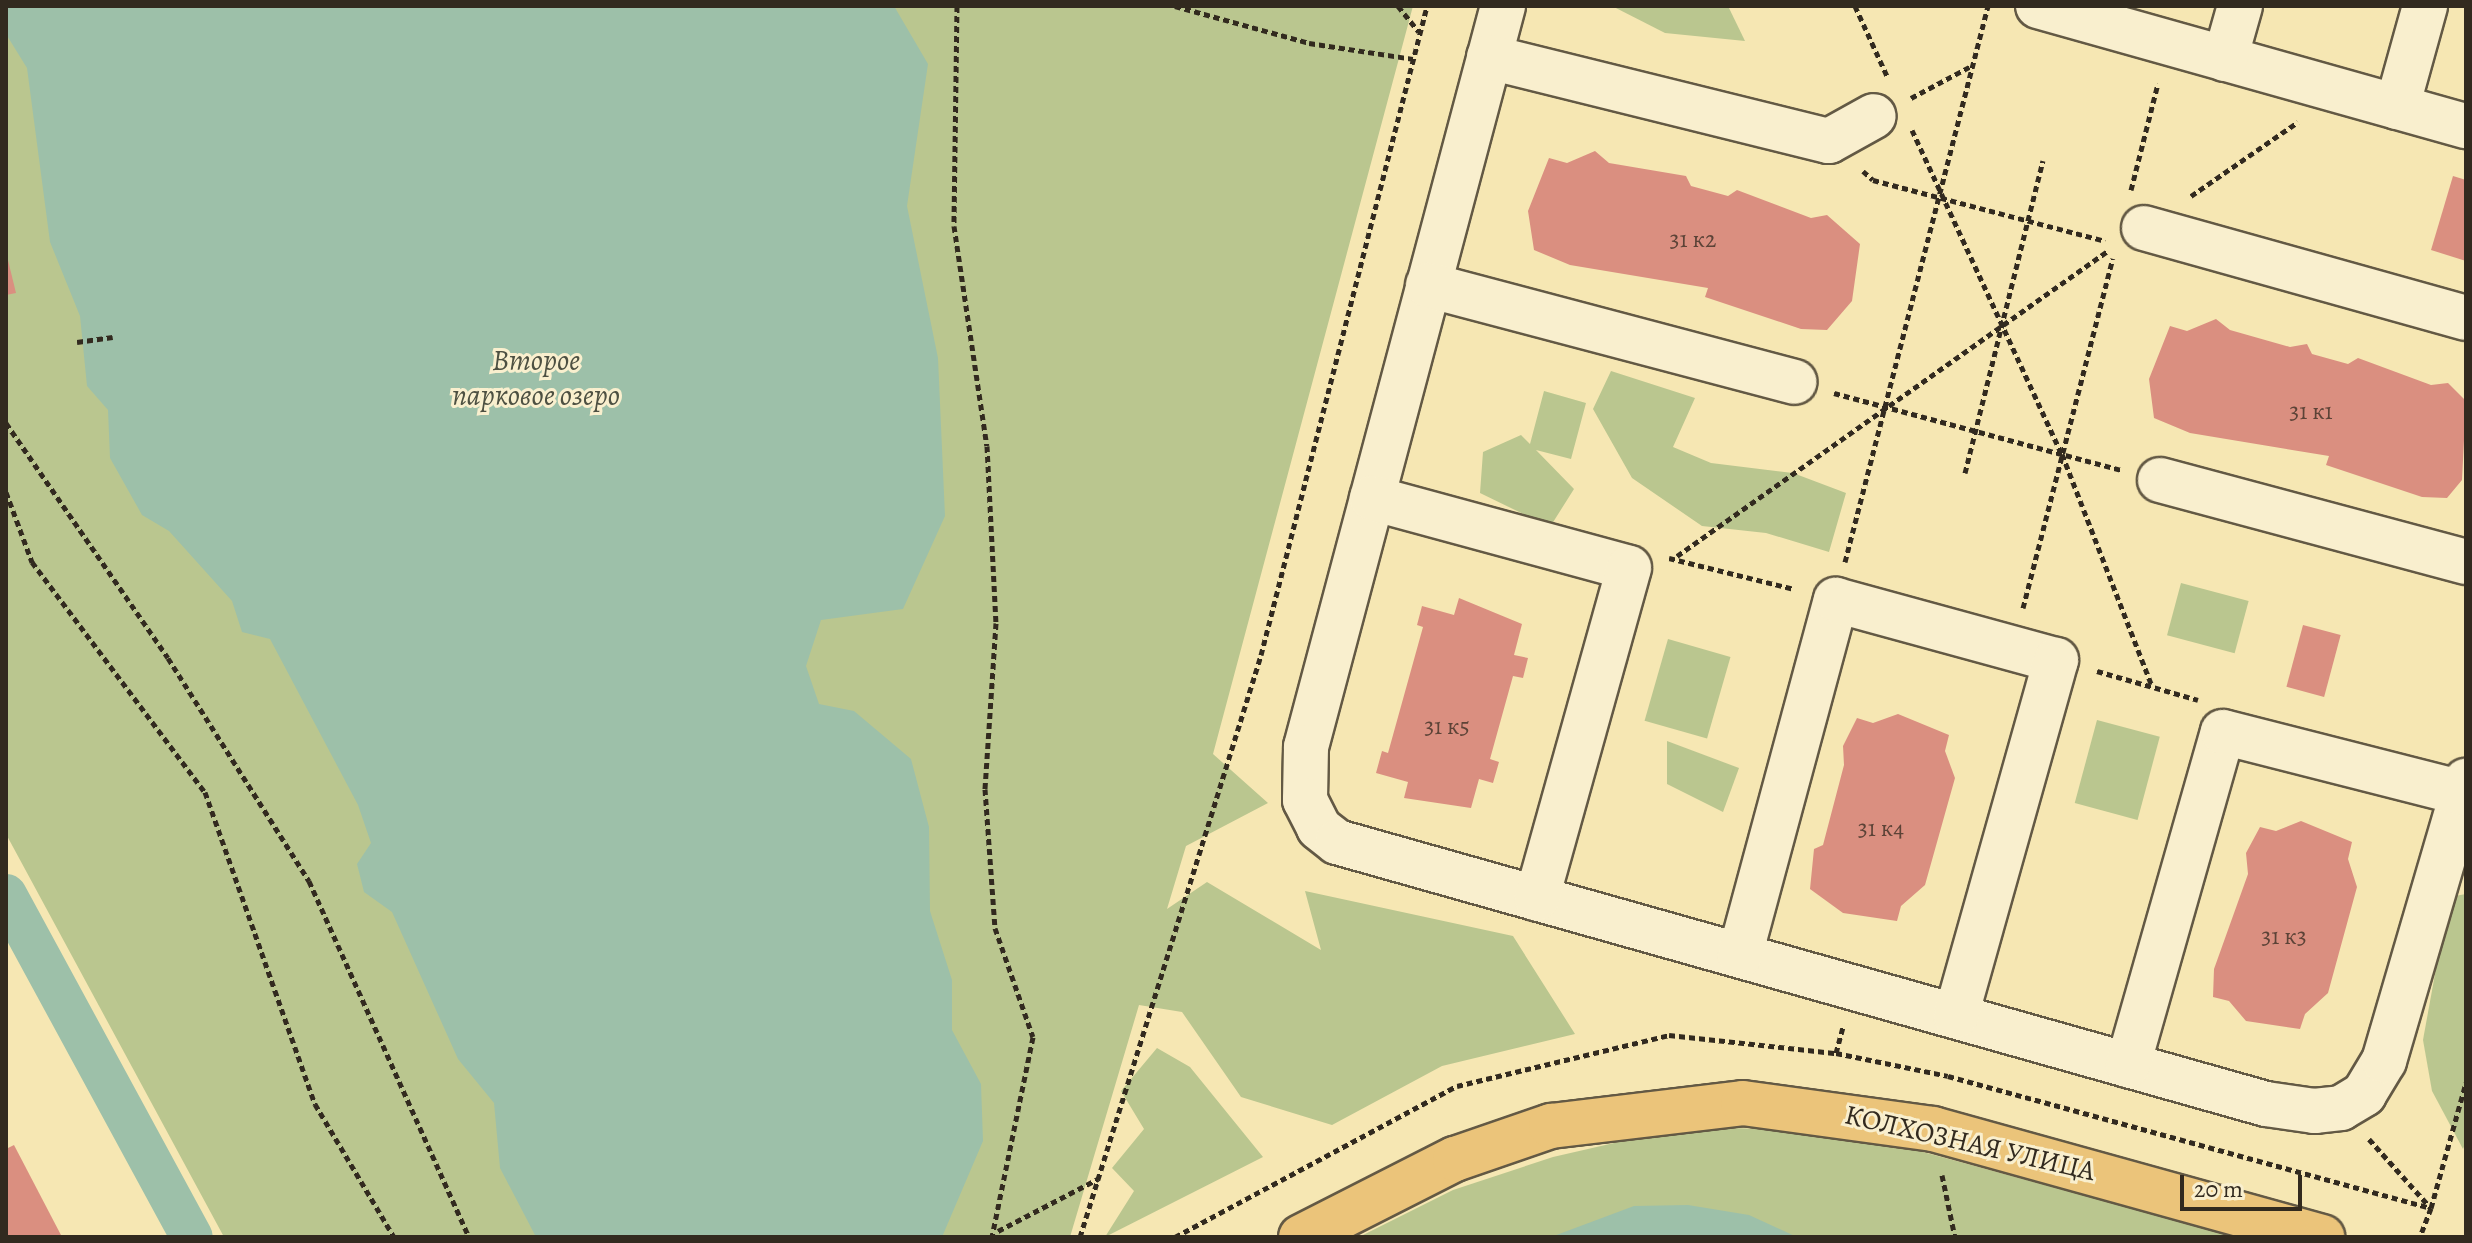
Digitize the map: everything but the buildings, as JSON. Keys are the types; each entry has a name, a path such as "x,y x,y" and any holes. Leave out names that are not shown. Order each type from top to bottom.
{"main road":[{"name":"КОЛХОЗНАЯ УЛИЦА","path":"1301,1237 1455,1159 1551,1126 1743,1103 1933,1129 2322,1237"}],"lane":[{"path":"1503,6 1306,747 1305,800 1319,828 1337,842 2266,1104 2341,1108 2364,1094 2384,1061 2465,789 2223,732 2128,1065"},
{"path":"2038,6 2466,126"},
{"path":"2225,59 2240,6"},
{"path":"2397,107 2425,6"},
{"path":"1489,57 1829,141 1887,110"},
{"path":"2129,225 2466,318"},
{"path":"1428,285 1794,382"},
{"path":"2160,480 2466,562"},
{"path":"1372,498 1629,568 1537,898"},
{"path":"1740,955 1836,600 2056,660 1956,1016"}],"path":[{"path":"957,6 954,226 987,446 995,608 985,789 995,928 1033,1037 998,1231"},
{"path":"1175,6 1309,43 1413,59"},
{"path":"1398,6 1420,33"},
{"path":"1080,1237 1261,655 1427,6"},
{"path":"1855,6 1887,110 1941,198 2003,324 2062,454 2152,686"},
{"path":"1676,557 1836,600 1988,6"},
{"path":"2012,648 2062,454 2129,225 2169,43"},
{"path":"1887,110 1974,65"},
{"path":"1629,568 1676,557 2003,324 2129,225 2342,91"},
{"path":"1965,473 2043,161"},
{"path":"1873,180 2029,219 2129,225"},
{"path":"77,342 113,337"},
{"path":"1794,382 2160,480"},
{"path":"6,423 168,658 309,881 469,1237"},
{"path":"6,492 32,562 205,792 315,1104 394,1237"},
{"path":"2056,660 2197,698 2223,732"},
{"path":"2420,1237 2466,1083"},
{"path":"2341,1108 2431,1208"},
{"path":"1933,1129 1955,1237"},
{"path":"992,1237 1098,1179"}],"shaded area":[{"path":"6,6 1413,6 1213,754 1268,803 1186,846 1167,909 1207,882 1321,950 1305,891 1513,936 1575,1034 1442,1066 1332,1125 1241,1097 1182,1012 1139,1005 1070,1237 224,1237 6,834"},
{"path":"1612,6 1728,6 1745,41 1665,33"},
{"path":"1611,371 1695,398 1673,447 1711,463 1793,473 1846,493 1829,552 1766,533 1702,526 1632,478 1593,409"},
{"path":"1544,391 1586,403 1571,459 1536,450 1574,489 1550,527 1480,493 1483,452 1521,435 1530,444"},
{"path":"2181,583 2249,601 2235,653 2167,635"},
{"path":"1668,639 1730,657 1707,739 1645,721"},
{"path":"2097,720 2160,737 2138,820 2075,803"},
{"path":"1667,741 1739,768 1723,812 1667,784"},
{"path":"2466,894 2466,1142 2463,1149 2432,1091 2423,1040 2449,897"},
{"path":"1157,1048 1190,1067 1263,1157 1105,1237 1134,1191 1112,1168 1144,1129 1121,1091"},
{"path":"1733,1128 1816,1131 1923,1152 2237,1237 1359,1237 1453,1190 1553,1157 1649,1135"}],"water":[{"name":"Второе парковое озеро","path":"6,6 894,6 928,64 907,206 938,358 945,516 903,609 821,620 806,666 819,704 854,711 911,759 929,827 930,911 952,980 952,1030 981,1084 983,1141 942,1237 536,1237 500,1168 494,1103 458,1059 392,912 364,892 357,864 371,843 358,805 270,639 242,632 232,601 169,531 142,515 110,458 108,410 87,386 80,316 50,242 27,68 6,34"},
{"path":"1688,1205 1749,1215 1797,1237 1551,1237 1634,1206"}],"waterway":[{"path":"6,895 192,1237"}]}
